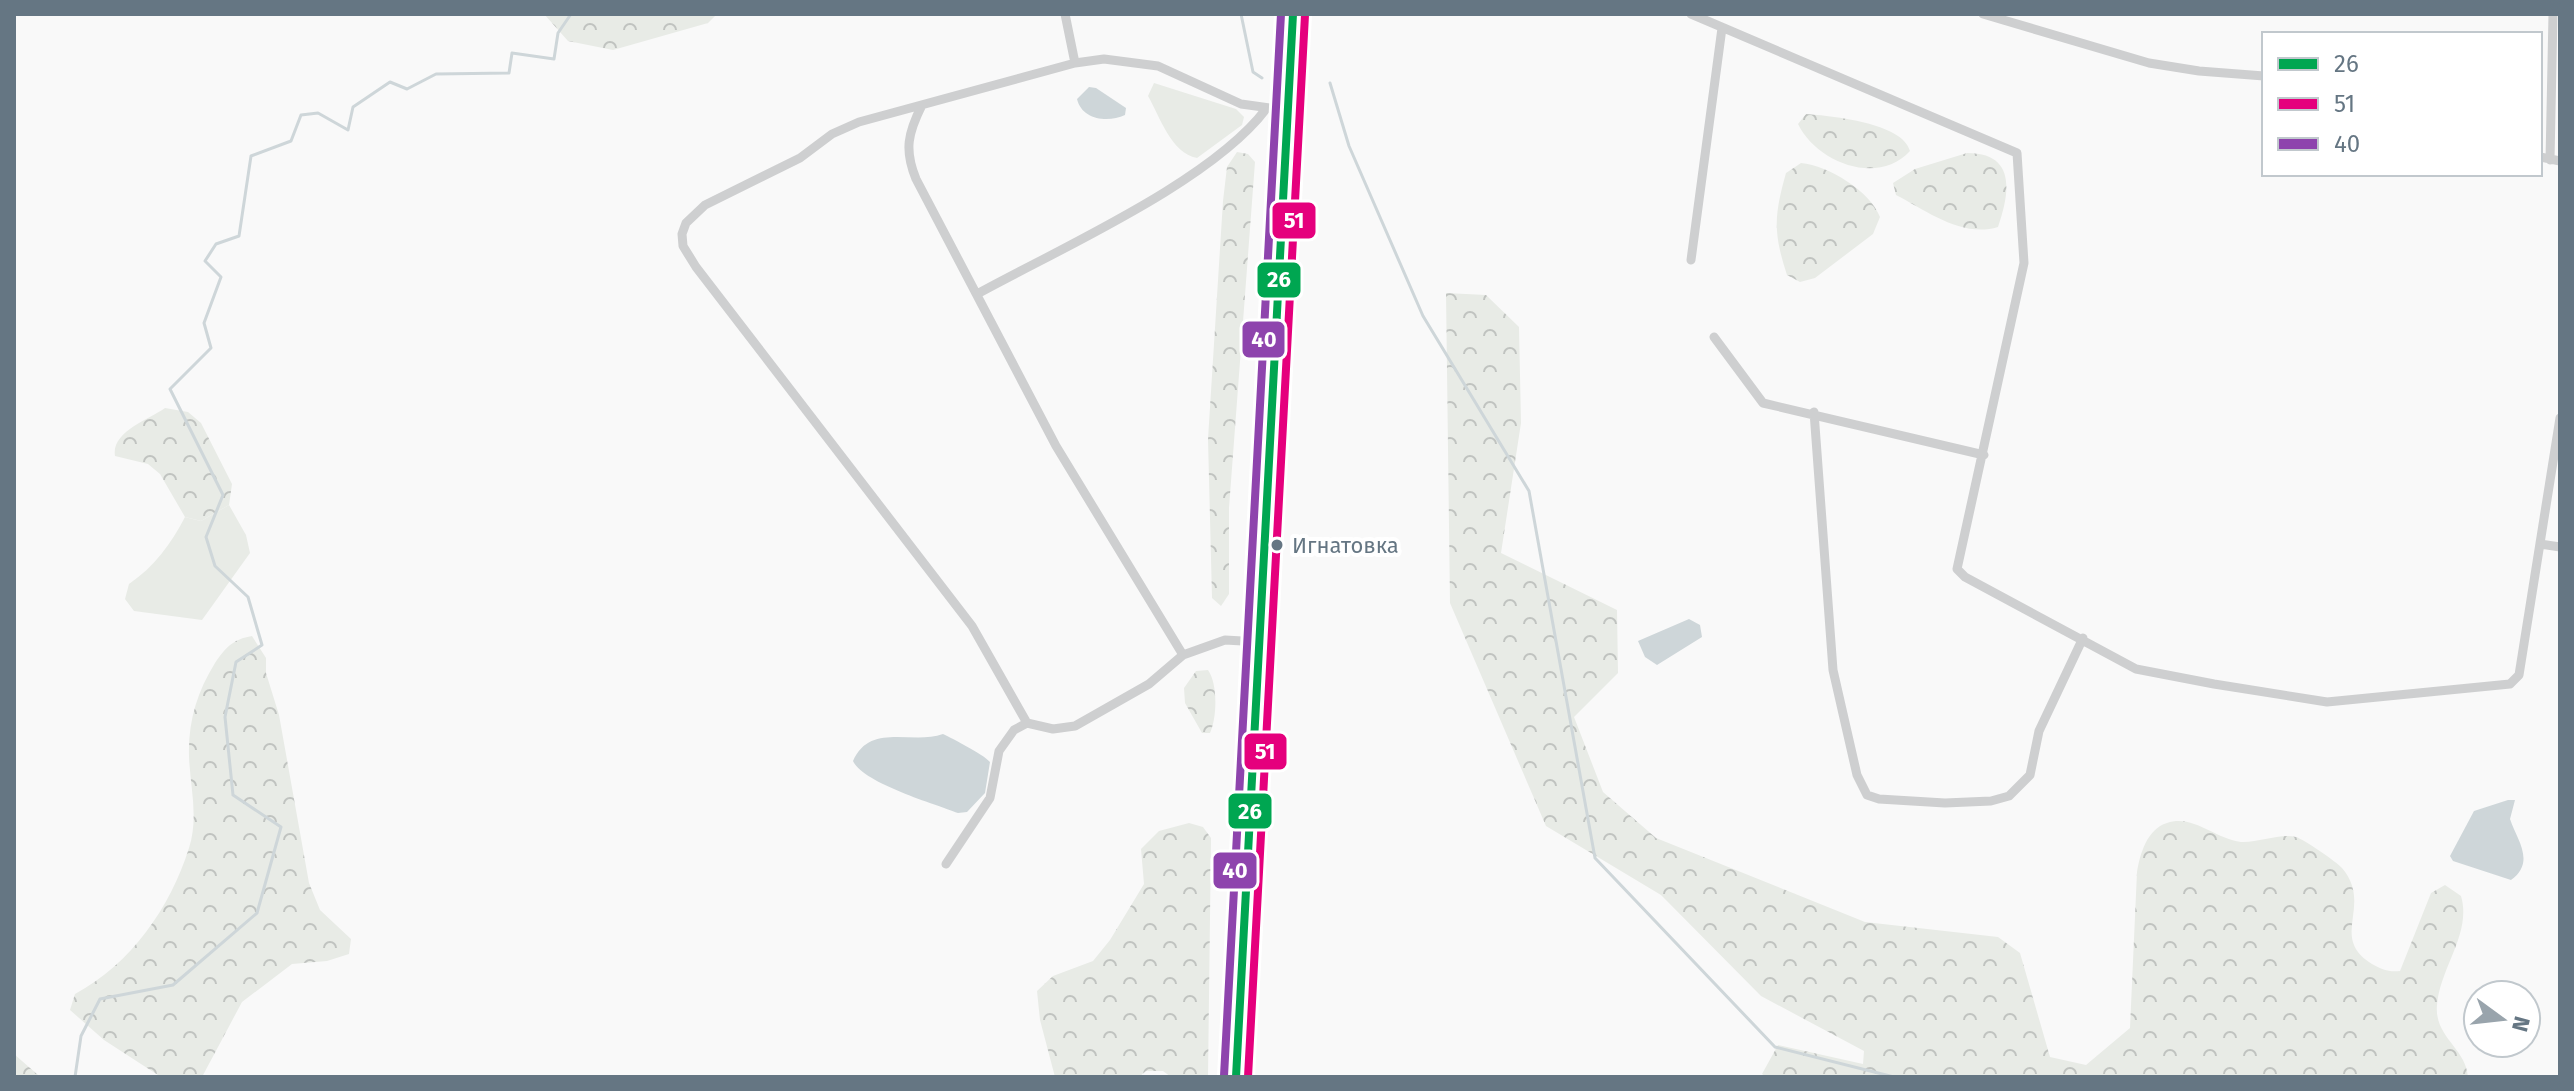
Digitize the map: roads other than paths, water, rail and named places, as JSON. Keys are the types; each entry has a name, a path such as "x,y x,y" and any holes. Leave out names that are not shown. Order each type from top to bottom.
{"main road":[{"path":"1236,1077 1282,156 1293,14"}],"street":[{"path":"1065,14 1075,63"},
{"path":"1691,14 2017,153 2024,263 1957,569 1965,577 2136,669 2327,702 2510,684 2519,675 2560,418"},
{"path":"1983,14 2149,63 2262,76"},
{"path":"2550,159 2553,14"},
{"path":"1691,260 1722,28"},
{"path":"1260,642 1225,640 1183,655 1149,684 1075,726 1053,729 1027,723 972,626 790,385 733,318 683,246 686,223 705,205 800,158 832,134 859,122 1075,63 1104,59 1158,66 1182,74 1225,99 1266,109 1285,110"},
{"path":"922,105 907,143 908,159 1056,446 1183,655"},
{"path":"979,293 1175,185 1249,131 1266,109"},
{"path":"1714,337 1763,403 1814,412 1984,455"},
{"path":"1814,412 1833,670 1857,775 1867,795 1879,799 1945,803 1991,801 2009,796 2030,775 2039,731 2083,638"},
{"path":"2540,544 2560,547"},
{"path":"946,864 990,798 1003,741 1027,723"}],"waterway":[{"path":"75,1077 81,1036 100,999 173,985 257,913 281,827 233,795 225,717 236,662 262,645 248,597 215,566 206,537 223,495 170,389 211,348 204,323 221,277 205,261 216,244 239,236 251,156 291,141 301,115 318,113 348,130 353,107 390,82 407,89 436,74 509,73 512,53 554,59 558,33 571,14"},
{"path":"1241,14 1253,72 1262,78"},
{"path":"1330,83 1349,146 1423,316 1529,491 1595,858 1775,1047 1894,1077"}],"place":[{"name":"Игнатовка","path":"1277,545"}]}
